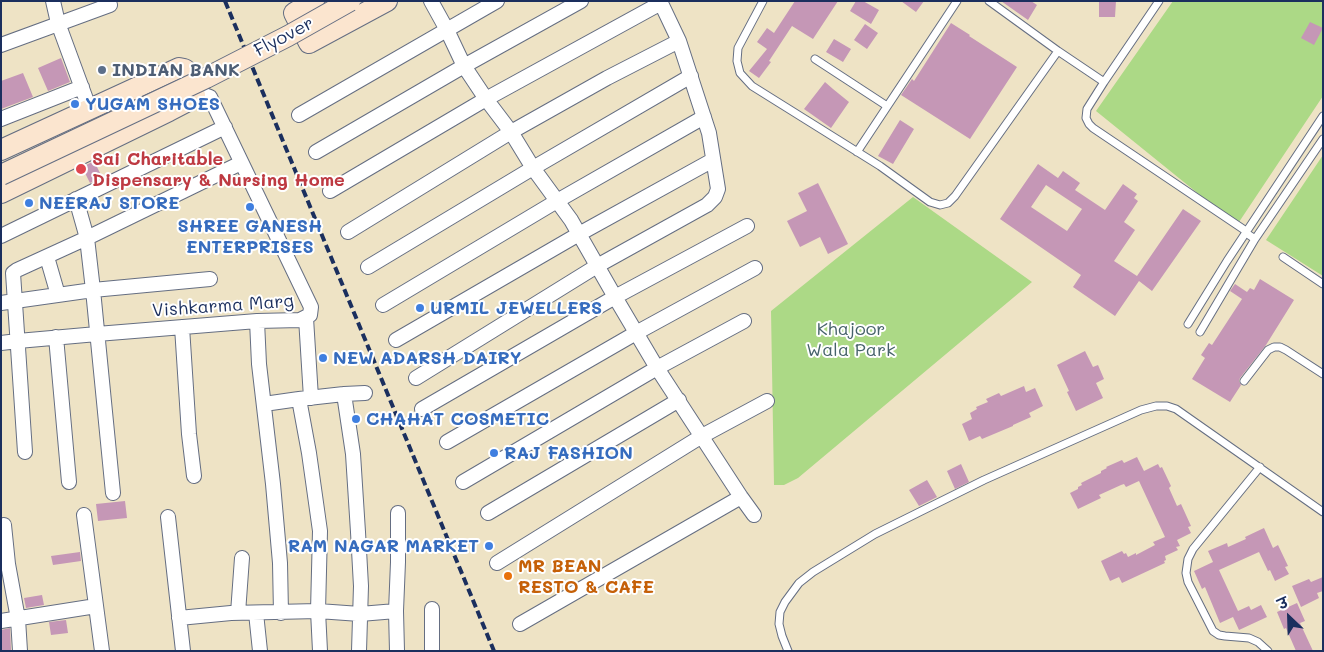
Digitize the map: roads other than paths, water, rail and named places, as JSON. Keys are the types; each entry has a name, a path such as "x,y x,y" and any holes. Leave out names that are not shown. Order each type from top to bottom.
{"street":[{"path":"53,1 58,24 82,87 102,118"},
{"path":"314,1 294,13 309,43 387,1"},
{"name":"Flyover","path":"1,161 201,68 326,1"},
{"path":"431,1 464,66 511,132 533,168 579,234 657,368 754,515"},
{"path":"299,115 497,1"},
{"path":"316,152 581,1"},
{"name":"Flyover","path":"1,174 206,78 356,2"},
{"path":"330,191 486,99 660,2 679,41 709,133 718,188 715,197 707,205 597,266 416,378"},
{"path":"1,45 110,5"},
{"path":"348,232 511,132 679,41"},
{"path":"1,179 102,118 179,68 186,70 195,95"},
{"path":"368,267 691,76"},
{"path":"1,119 82,87"},
{"path":"1,193 169,112 194,98 195,95 202,94 210,97 241,163 13,273 8,302 18,341 25,452"},
{"path":"383,305 704,116"},
{"path":"1,150 102,118"},
{"path":"1,165 102,118"},
{"path":"1,236 225,127"},
{"path":"396,340 579,234 713,160"},
{"name":"Vishkarma Marg","path":"1,343 257,321 300,320 310,315 311,307 241,163"},
{"path":"76,199 87,238 113,494"},
{"path":"422,409 615,298 747,226"},
{"path":"47,257 58,295"},
{"path":"446,442 636,333 756,268"},
{"path":"8,302 93,290 210,279"},
{"path":"306,318 305,398 309,454 320,531 318,612 320,651"},
{"path":"257,321 259,364 280,563 281,613"},
{"path":"463,482 657,368 744,321"},
{"path":"182,327 189,434 194,476"},
{"path":"56,337 69,482"},
{"path":"264,404 305,398 365,393"},
{"path":"344,394 352,454 360,586 358,651"},
{"path":"488,513 679,400"},
{"path":"497,563 702,436 768,401"},
{"path":"520,624 741,497"},
{"path":"397,651 398,513"},
{"path":"84,515 102,651"},
{"path":"168,517 184,651"},
{"path":"4,525 8,564 18,619 20,651"},
{"path":"238,613 242,558"},
{"path":"1,621 96,606"},
{"path":"432,609 432,651"},
{"path":"179,618 238,613 318,612 360,614 396,610"},
{"path":"256,613 260,651"}],"lane":[{"path":"763,1 738,48 737,61 740,74 752,86 880,166 930,202 940,205 948,203 955,196 1058,51"},
{"path":"857,152 957,1"},
{"path":"989,1 1104,82"},
{"path":"1159,1 1087,109 1086,118 1093,128 1246,231 1255,239"},
{"path":"815,59 887,106"},
{"path":"1188,324 1323,116"},
{"path":"1200,332 1255,239 1323,139"},
{"path":"1283,258 1323,284"},
{"path":"1244,382 1268,350 1274,347 1286,350 1323,374"},
{"path":"788,651 779,624 780,612 785,602 800,583 813,572 874,534 984,480 1140,410 1156,406 1167,406 1176,409 1323,512"},
{"path":"1260,467 1193,549 1188,559 1186,574 1188,582 1213,631 1219,635 1249,638 1258,642 1268,651"}],"railway":[{"path":"225,1 494,651"}],"place":[{"name":"INDIAN BANK","path":"102,70"},
{"name":"YUGAM SHOES","path":"75,104"},
{"name":"Sai Charitable Dispensary & Nursing Home","path":"81,169"},
{"name":"NEERAJ STORE","path":"29,203"},
{"name":"SHREE GANESH ENTERPRISES","path":"250,207"},
{"name":"URMIL JEWELLERS","path":"420,308"},
{"name":"NEW ADARSH DAIRY","path":"323,358"},
{"name":"CHAHAT COSMETIC","path":"356,419"},
{"name":"RAJ FASHION","path":"494,453"},
{"name":"RAM NAGAR MARKET","path":"489,546"},
{"name":"MR BEAN RESTO & CAFE","path":"508,576"}],"park label":[{"name":"Khajoor Wala Park","path":"851,339"}]}
